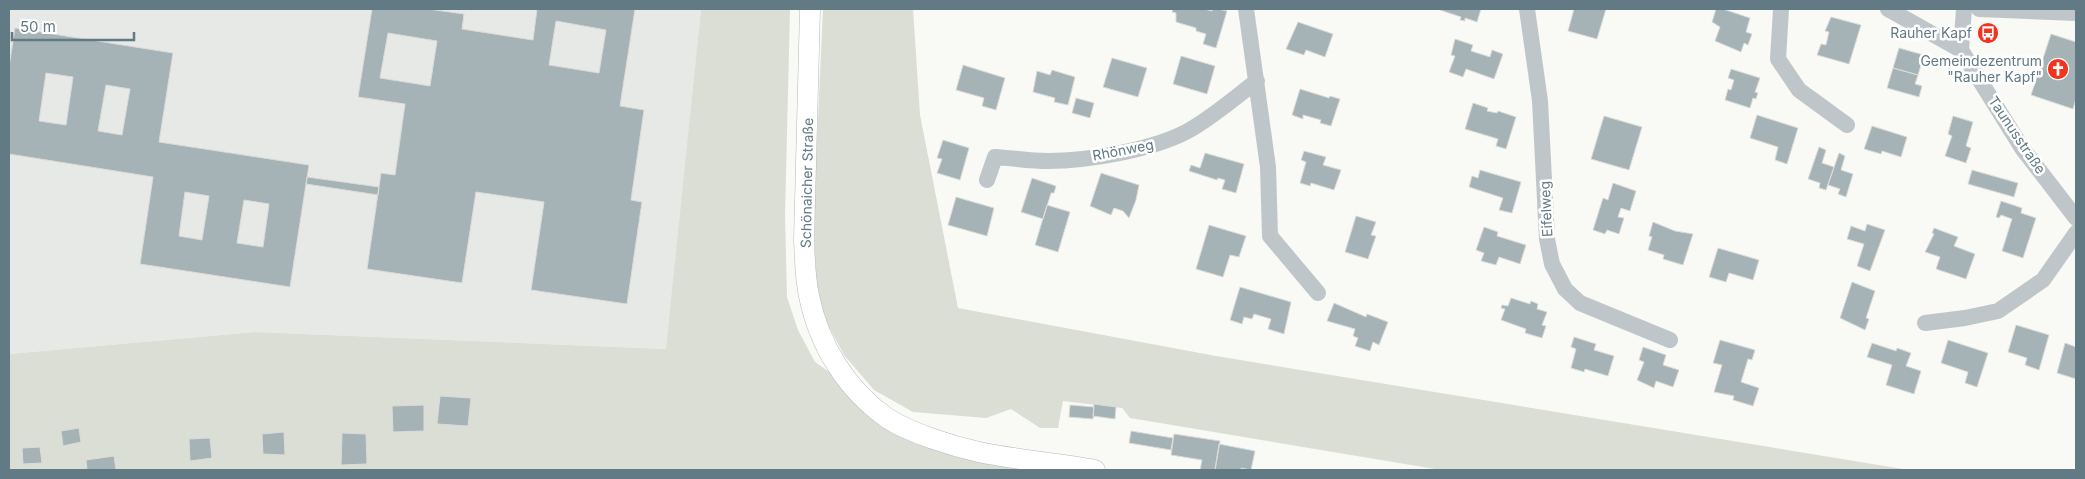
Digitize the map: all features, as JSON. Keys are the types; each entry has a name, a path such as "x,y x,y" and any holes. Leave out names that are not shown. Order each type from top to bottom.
{"main road":[{"name":"Schönaicher Straße","path":"810,9 804,250 809,296 830,364 887,418 916,432 979,452 1095,470"}],"street":[{"path":"1246,9 1268,167 1270,236 1318,293"},
{"name":"Eifelweg","path":"1527,9 1540,101 1546,239 1552,264 1565,289 1580,303 1670,340"},
{"path":"1781,9 1778,59 1799,90 1848,125"},
{"name":"Taunusstraße","path":"1888,9 1961,50 2022,148 2076,218"},
{"path":"1961,50 1964,9"},
{"path":"1979,9 2076,13"},
{"name":"Rhönweg","path":"987,180 994,157 1049,161 1104,156 1155,144 1186,132 1214,114 1257,80"},
{"path":"1925,323 1965,318 1998,311 2043,280 2076,233"}],"shaded area":[{"path":"9,9 701,9 667,349 255,332 9,354"},
{"path":"701,9 790,9 785,215 787,297 798,330 815,362 861,395 979,452 1095,470 9,470 9,354 255,332 666,349"},
{"path":"823,9 913,9 920,115 958,308 1216,356 1909,470 1441,470 1130,418 1122,408 1063,401 1058,428 1040,428 1011,409 986,418 913,412 874,390 844,355 827,323 816,290 814,208"}],"building":[{"path":"372,9 428,9 464,14 462,29 533,40 537,9 635,9 620,106 644,110 631,200 642,202 627,304 531,290 544,202 476,192 462,283 367,269 381,173 395,175 405,104 358,97","holes":["556,21 606,30 599,73 549,65","388,33 437,41 430,86 380,78"]},
{"path":"1173,9 1204,9 1212,11 1213,9 1218,9 1227,11 1216,48 1203,44 1206,34 1196,31 1196,28 1176,22 1176,13 1172,12"},
{"path":"1437,9 1481,9 1477,22 1465,18 1465,21 1460,20 1461,17"},
{"path":"1574,9 1606,9 1597,39 1568,31"},
{"path":"1716,9 1723,9 1750,18 1746,32 1752,34 1748,45 1744,43 1741,52 1715,41 1720,27 1712,22"},
{"path":"1831,17 1861,25 1849,64 1817,55 1821,44 1826,45 1829,32 1825,31"},
{"path":"1298,22 1333,34 1325,57 1306,50 1304,55 1286,49"},
{"path":"15,28 173,53 159,142 309,165 290,287 140,264 153,177 9,154 9,67","holes":["46,73 73,77 66,125 39,121","106,85 130,89 122,135 98,131","185,192 209,196 202,240 179,236","244,200 269,204 263,247 237,243"]},
{"name":"Gemeindezentrum \"Rauher Kapf\"","path":"2051,34 2076,42 2076,99 2073,109 2031,95"},
{"path":"1455,39 1473,45 1471,51 1490,57 1492,50 1503,54 1494,79 1466,69 1463,77 1449,72 1455,56 1451,55"},
{"path":"1899,48 1924,55 1918,75 1893,68"},
{"path":"1181,56 1215,66 1207,94 1173,84"},
{"path":"1112,58 1147,68 1138,97 1103,87"},
{"path":"963,65 1005,78 996,110 982,106 984,98 956,90"},
{"path":"1893,68 1918,75 1915,84 1922,86 1919,97 1887,88"},
{"path":"1731,69 1760,78 1755,92 1758,93 1756,99 1753,98 1750,108 1725,100 1728,89 1731,90 1734,80 1728,78"},
{"path":"1052,70 1075,77 1068,105 1054,102 1055,98 1033,92 1037,71 1050,75"},
{"path":"1300,89 1329,98 1330,96 1340,99 1331,126 1320,123 1321,120 1303,115 1303,119 1292,115"},
{"path":"1076,98 1094,103 1090,118 1072,113"},
{"path":"1473,103 1488,108 1487,111 1497,113 1498,111 1516,117 1506,149 1496,146 1498,139 1465,129"},
{"path":"1757,115 1798,128 1787,164 1775,160 1778,147 1750,138"},
{"path":"1604,116 1642,127 1629,170 1591,159"},
{"path":"1953,116 1973,122 1966,146 1971,148 1966,163 1945,156 1952,136 1948,134"},
{"path":"1872,126 1907,137 1901,157 1882,151 1881,154 1864,149"},
{"path":"943,140 969,148 960,180 937,173 942,159 937,158"},
{"path":"1819,147 1826,150 1822,163 1834,167 1826,190 1819,188 1820,183 1808,179"},
{"path":"1304,151 1326,157 1323,165 1341,170 1334,190 1311,183 1310,186 1300,183 1306,162 1301,160"},
{"path":"1205,153 1244,164 1236,193 1222,189 1225,180 1218,178 1217,180 1189,171 1191,165 1200,168"},
{"path":"1839,153 1845,156 1841,170 1853,174 1846,197 1838,194 1840,189 1828,185"},
{"path":"1480,170 1521,182 1512,213 1499,210 1503,198 1469,187 1472,176 1478,178"},
{"path":"1972,170 2018,183 2014,197 1968,184"},
{"path":"1101,173 1139,185 1129,218 1123,211 1114,208 1111,215 1090,206"},
{"path":"307,177 379,187 378,195 306,184"},
{"path":"1032,178 1056,186 1054,193 1051,193 1043,219 1021,212"},
{"path":"1613,183 1636,191 1630,211 1621,208 1618,217 1624,218 1619,234 1607,230 1605,234 1593,230 1603,198 1608,200"},
{"path":"956,197 994,208 987,236 948,225"},
{"path":"2001,201 2022,208 2021,213 2036,218 2023,258 2002,251 2012,219 2001,215 1999,218 1996,217"},
{"path":"1047,205 1070,212 1058,252 1035,245"},
{"path":"1356,216 1376,222 1371,235 1376,236 1368,259 1345,252"},
{"path":"1653,222 1675,231 1693,234 1683,265 1663,259 1664,255 1648,250 1652,237 1649,236"},
{"path":"1867,224 1885,230 1870,271 1857,266 1864,244 1847,239 1851,226 1865,231"},
{"path":"1209,225 1246,236 1239,257 1230,255 1223,277 1196,269"},
{"path":"1484,227 1498,232 1497,236 1526,245 1520,264 1499,257 1496,265 1481,261 1484,253 1476,250"},
{"path":"1934,228 1958,237 1954,246 1975,254 1966,279 1936,269 1940,257 1925,252 1934,234 1932,233"},
{"path":"1718,248 1759,260 1753,280 1729,273 1726,282 1709,277"},
{"path":"1852,282 1875,291 1866,318 1869,319 1865,330 1840,318"},
{"path":"1240,287 1291,302 1284,334 1268,329 1271,319 1254,314 1252,319 1244,317 1242,324 1230,320"},
{"path":"1511,298 1530,304 1531,301 1538,304 1537,309 1547,312 1542,325 1546,326 1542,338 1525,333 1526,329 1501,320 1505,309 1501,308 1502,305 1508,306"},
{"path":"1334,303 1366,317 1367,314 1388,322 1379,345 1373,342 1370,351 1355,346 1358,338 1353,336 1355,329 1327,321"},
{"path":"2016,325 2049,335 2039,370 2025,365 2027,358 2008,352"},
{"path":"1574,337 1596,344 1594,350 1614,356 1608,376 1585,369 1584,372 1571,368 1576,349 1571,347"},
{"path":"1720,340 1755,350 1752,360 1748,359 1741,382 1759,388 1753,406 1733,400 1734,396 1714,392 1722,365 1713,363"},
{"path":"1948,340 1988,353 1977,387 1965,383 1968,372 1941,363"},
{"path":"1872,343 1896,351 1897,348 1911,353 1906,366 1921,371 1914,394 1886,385 1892,365 1867,357"},
{"path":"2065,343 2076,347 2076,379 2057,373"},
{"path":"1643,347 1666,355 1663,365 1679,370 1673,387 1656,381 1654,388 1637,380 1644,362 1639,360"},
{"path":"440,396 471,398 468,426 437,424"},
{"path":"1094,404 1116,407 1115,419 1093,416"},
{"path":"424,405 424,431 393,432 392,406"},
{"path":"1070,405 1094,407 1093,419 1069,417"},
{"path":"79,428 81,442 63,446 61,431"},
{"path":"1131,431 1173,438 1171,450 1129,443"},
{"path":"284,432 285,455 263,454 262,434"},
{"path":"342,433 366,434 367,464 341,465"},
{"path":"1174,434 1220,441 1215,470 1200,470 1202,460 1171,455"},
{"path":"210,438 212,458 190,461 189,439"},
{"path":"1219,444 1255,451 1251,470 1241,468 1241,470 1215,470"},
{"path":"40,447 42,463 23,464 22,448"},
{"path":"114,456 116,470 87,470 86,460"}],"place":[{"name":"Rauher Kapf","path":"1988,33"},
{"name":"Gemeindezentrum \"Rauher Kapf\"","path":"2058,69"}]}
